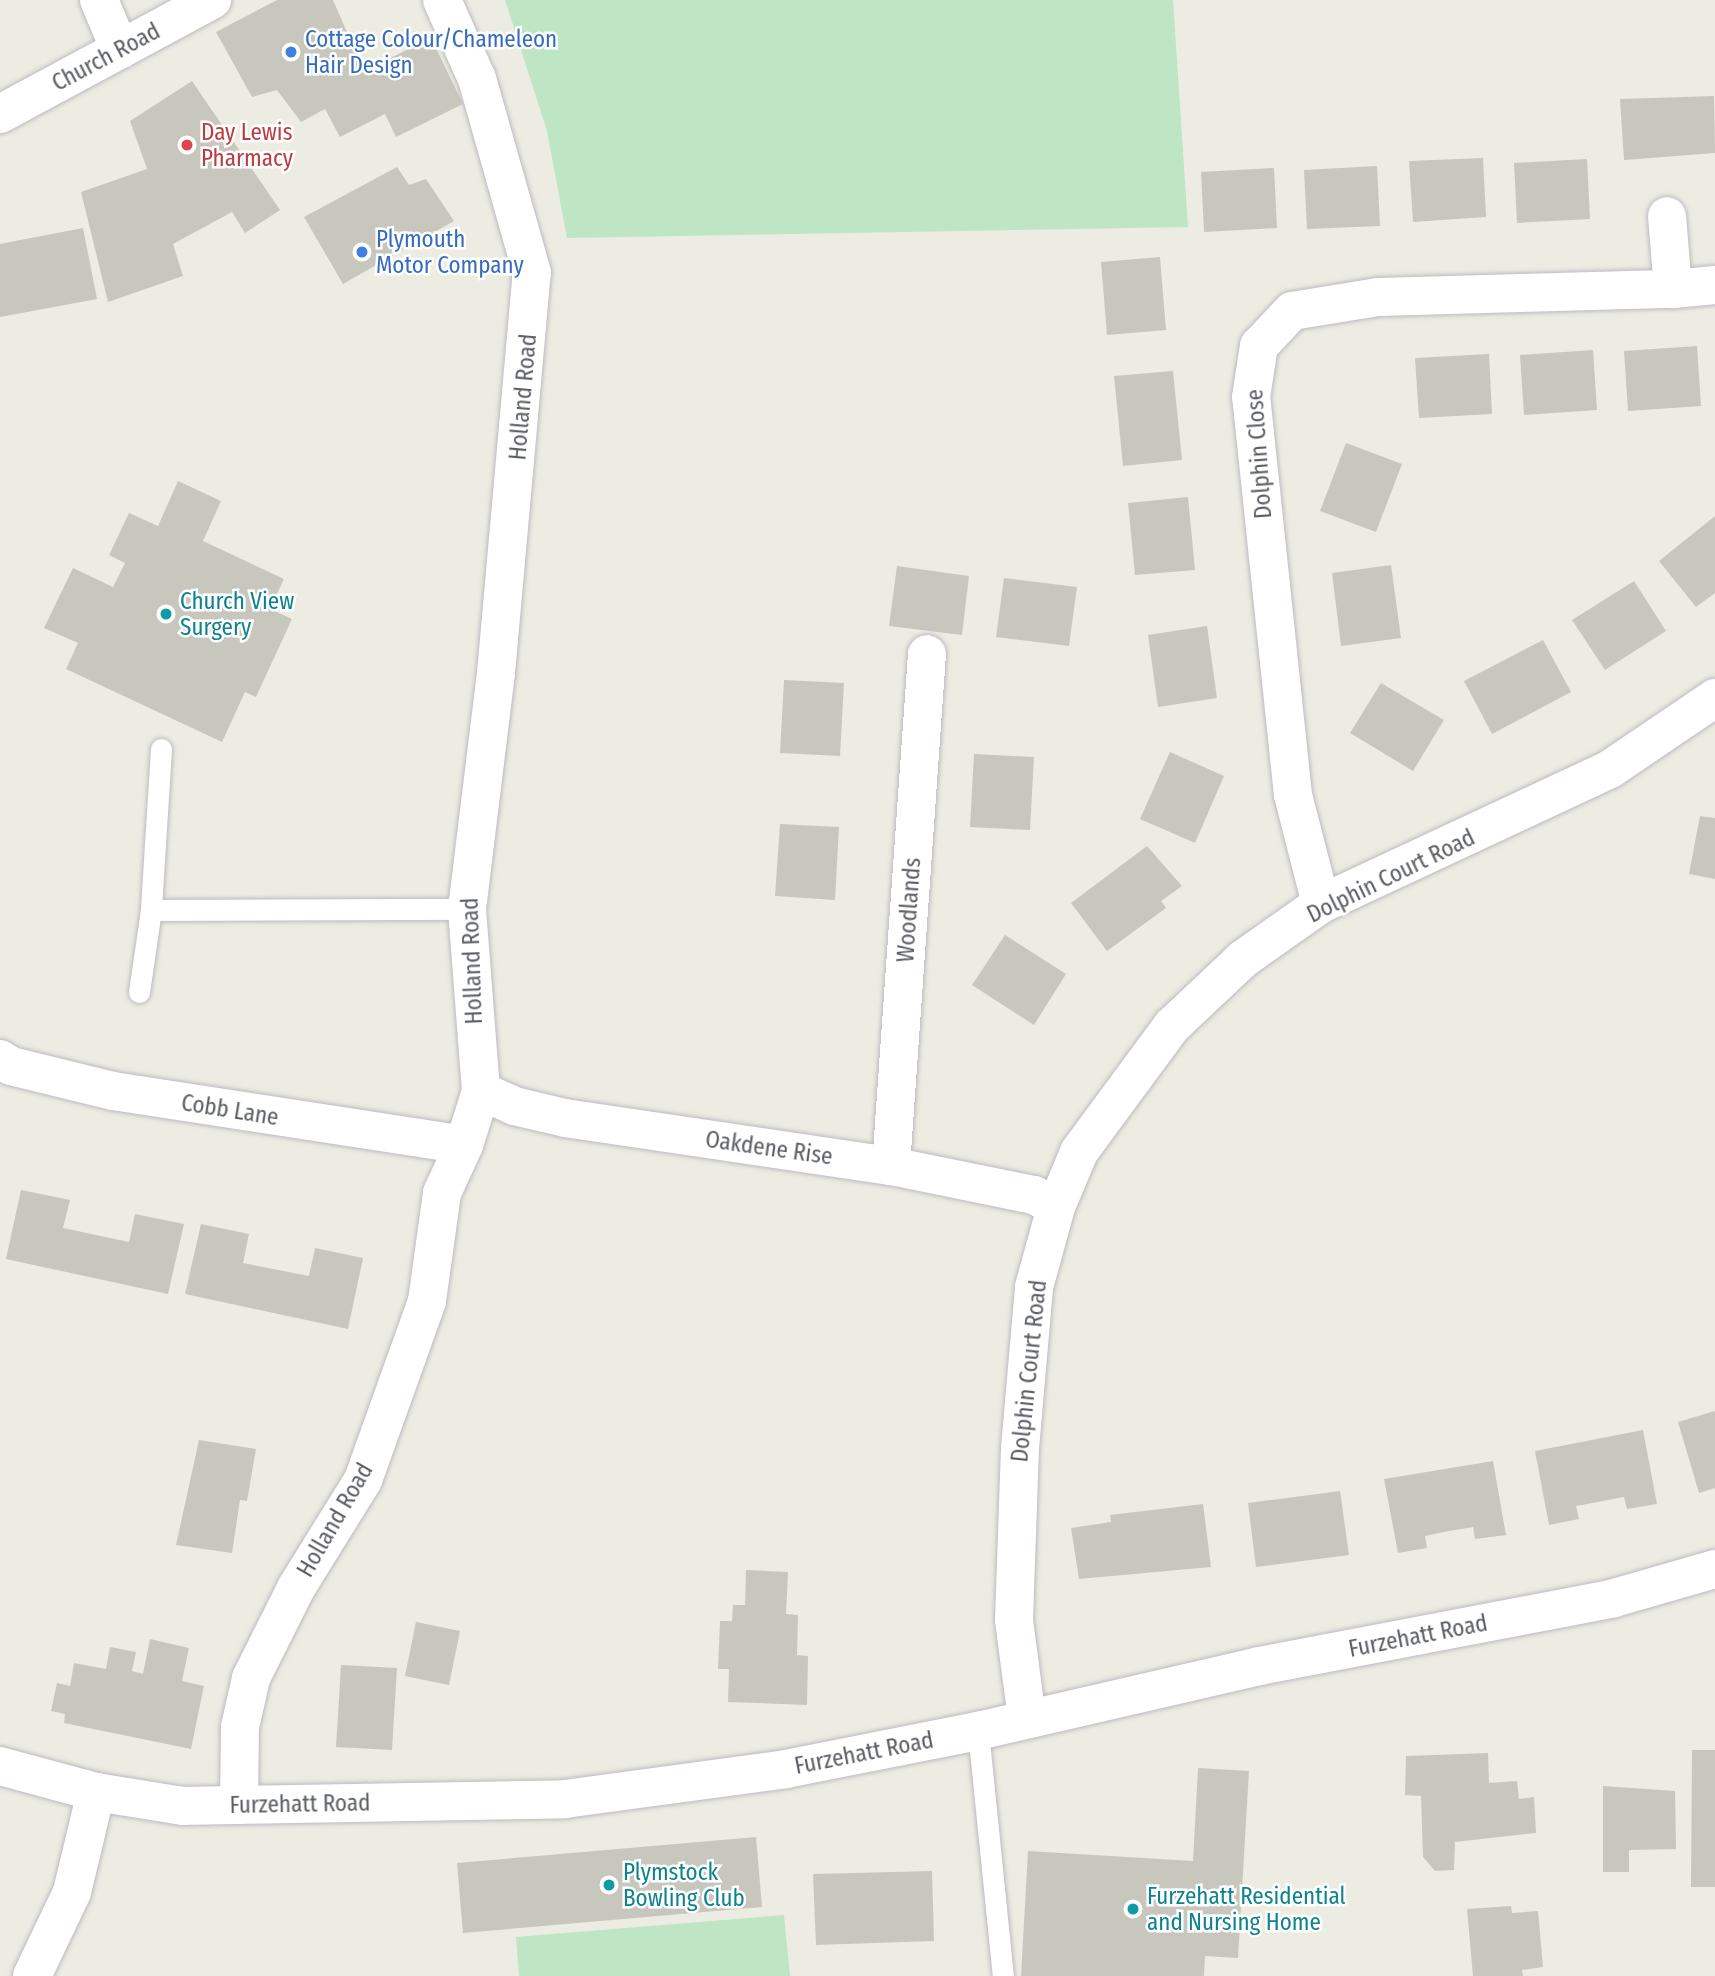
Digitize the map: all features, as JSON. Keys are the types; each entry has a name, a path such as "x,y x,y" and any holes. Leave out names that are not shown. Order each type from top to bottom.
{"street":[{"path":"99,0 120,50"},
{"name":"Church Road","path":"0,114 212,0"},
{"name":"Holland Road","path":"239,1805 240,1727 251,1678 296,1588 363,1480 427,1301 442,1193 464,1145 481,1091 467,909 500,633 532,273 477,79 442,0"},
{"path":"1667,216 1673,289"},
{"name":"Dolphin Close","path":"1321,904 1293,795 1251,397 1259,346 1292,311 1377,298 1673,289 1715,285"},
{"name":"Woodlands","path":"891,1166 927,654"},
{"name":"Dolphin Court Road","path":"1027,1719 1014,1620 1020,1448 1034,1287 1056,1207 1079,1152 1172,1026 1243,959 1321,904 1610,769 1715,698"},
{"name":"Cobb Lane","path":"0,1059 11,1066 113,1091 464,1145"},
{"name":"Oakdene Rise","path":"481,1091 514,1107 565,1118 891,1166 1034,1195 1056,1207"},
{"name":"Furzehatt Road","path":"0,1766 96,1792 183,1806 565,1798 786,1769 978,1731 1259,1666 1614,1598 1715,1569"},
{"path":"32,1976 72,1892 96,1792"}],"lane":[{"path":"139,992 151,911 161,749"},
{"path":"151,911 467,909"},
{"path":"978,1731 1003,1976"}],"green space":[{"path":"505,0 1173,0 1188,227 567,238 547,131"},
{"path":"784,1915 790,1976 519,1976 516,1937"}],"building":[{"name":"Cottage Colour/Chameleon Hair Design","path":"277,0 333,0 364,71 431,38 463,104 396,137 385,114 340,137 325,109 301,122 277,90 252,97 216,32"},
{"name":"Day Lewis Pharmacy","path":"192,81 280,210 245,233 232,212 173,244 183,276 108,302 81,192 147,169 130,121"},
{"path":"1714,96 1715,153 1624,160 1620,99"},
{"path":"1483,158 1486,217 1413,222 1409,161"},
{"path":"1587,159 1590,219 1517,223 1514,163"},
{"path":"1377,166 1380,226 1307,229 1304,170"},
{"name":"Plymouth Motor Company","path":"397,167 409,185 426,179 454,221 343,284 304,217"},
{"path":"1274,168 1277,228 1204,232 1201,172"},
{"path":"83,228 97,299 0,317 0,244"},
{"path":"1160,257 1166,330 1107,335 1101,262"},
{"path":"1697,346 1701,406 1628,411 1624,351"},
{"path":"1593,350 1597,410 1524,415 1520,355"},
{"path":"1489,354 1492,414 1419,418 1415,358"},
{"path":"1173,371 1182,460 1123,466 1114,376"},
{"path":"1346,443 1402,464 1376,532 1320,511"},
{"name":"Church View Surgery","path":"178,481 221,501 203,541 284,579 270,609 292,619 256,697 245,692 222,742 66,669 78,643 44,628 73,568 113,587 125,563 109,555 129,513 158,526"},
{"path":"1188,497 1195,570 1135,575 1128,503"},
{"path":"1715,516 1715,593 1696,607 1659,561"},
{"path":"1391,565 1401,638 1341,646 1332,573"},
{"path":"897,566 969,576 962,635 889,626"},
{"path":"1004,578 1077,587 1069,646 996,637"},
{"path":"1634,581 1666,631 1605,670 1572,620"},
{"path":"1207,626 1217,698 1158,707 1148,635"},
{"path":"1543,640 1571,692 1492,734 1464,681"},
{"path":"784,680 844,683 840,756 780,753"},
{"path":"1381,683 1444,720 1413,771 1350,733"},
{"path":"1170,752 1224,776 1195,843 1140,819"},
{"path":"974,754 1034,757 1030,830 970,827"},
{"path":"1700,816 1715,818 1715,879 1689,874"},
{"path":"780,824 839,827 835,900 775,896"},
{"path":"1147,846 1182,886 1161,901 1166,908 1107,951 1071,903"},
{"path":"1005,935 1066,974 1034,1025 972,985"},
{"path":"21,1190 70,1200 63,1228 129,1242 135,1214 184,1224 168,1294 6,1259"},
{"path":"201,1224 249,1234 243,1263 309,1276 315,1248 363,1258 348,1329 185,1294"},
{"path":"1715,1411 1715,1488 1699,1493 1678,1422"},
{"path":"1643,1430 1657,1504 1627,1509 1624,1497 1576,1506 1579,1519 1549,1525 1535,1451"},
{"path":"199,1440 256,1449 247,1501 240,1500 232,1553 176,1545"},
{"path":"1493,1461 1506,1535 1475,1539 1473,1527 1425,1536 1427,1548 1398,1553 1384,1479"},
{"path":"1340,1491 1349,1555 1256,1567 1248,1503"},
{"path":"1203,1504 1211,1567 1079,1579 1071,1528 1111,1522 1110,1515"},
{"path":"746,1570 788,1572 786,1614 798,1615 797,1655 808,1656 807,1705 728,1702 729,1669 718,1669 720,1621 732,1621 733,1605 745,1605"},
{"path":"416,1622 460,1631 449,1685 405,1676"},
{"path":"150,1639 189,1648 182,1681 204,1686 191,1749 64,1723 65,1714 51,1711 57,1683 70,1686 74,1663 106,1669 110,1647 136,1652 132,1671 143,1674"},
{"path":"341,1665 397,1668 392,1750 336,1747"},
{"path":"1692,1750 1715,1750 1715,1887 1691,1887"},
{"path":"1488,1753 1489,1783 1517,1781 1519,1799 1534,1797 1536,1833 1455,1842 1454,1870 1435,1871 1423,1857 1421,1796 1405,1795 1406,1756"},
{"name":"Furzehatt Residential and Nursing Home","path":"1198,1768 1249,1771 1238,1958 1205,1956 1204,1976 1021,1976 1028,1851 1193,1861"},
{"path":"1603,1786 1675,1791 1676,1849 1629,1850 1629,1872 1603,1872"},
{"name":"Plymstock Bowling Club","path":"756,1837 762,1907 463,1933 457,1863"},
{"path":"932,1871 934,1941 816,1945 813,1874"},
{"path":"1511,1906 1512,1913 1538,1911 1543,1967 1522,1970 1523,1976 1473,1976 1467,1909"}],"place":[{"name":"Cottage Colour/Chameleon Hair Design","path":"291,52"},
{"name":"Day Lewis Pharmacy","path":"187,145"},
{"name":"Plymouth Motor Company","path":"362,252"},
{"name":"Church View Surgery","path":"166,614"},
{"name":"Plymstock Bowling Club","path":"609,1885"},
{"name":"Furzehatt Residential and Nursing Home","path":"1133,1909"}]}
